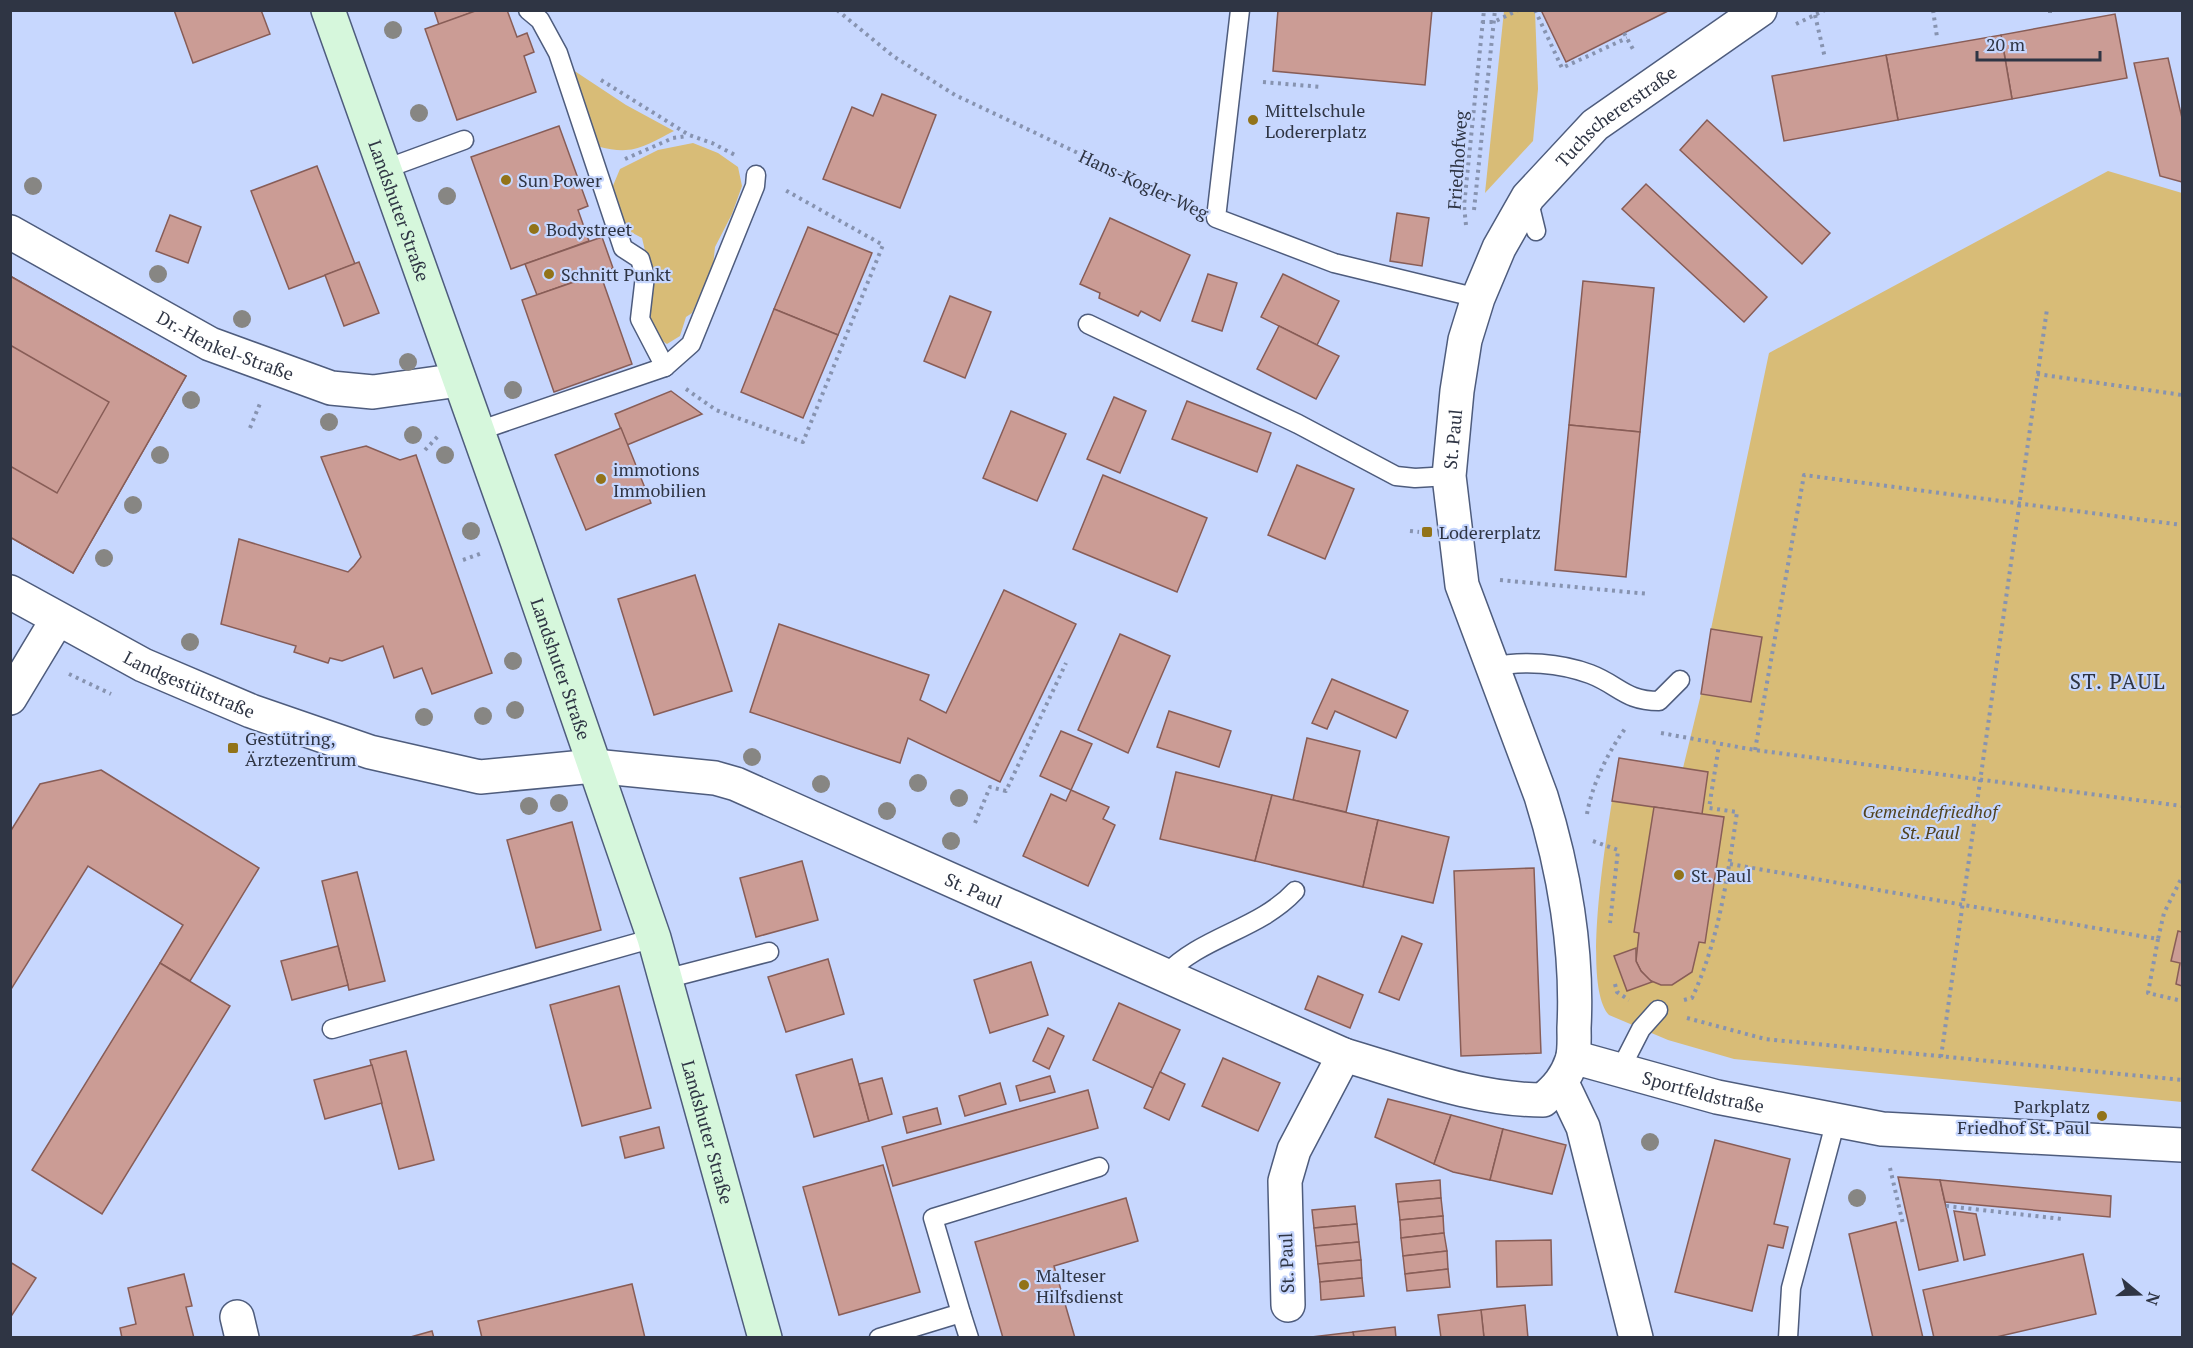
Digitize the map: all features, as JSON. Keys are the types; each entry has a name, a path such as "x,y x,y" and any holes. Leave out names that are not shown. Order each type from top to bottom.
{"street":[{"name":"Landshuter Straße","path":"328,10 478,431 654,939 765,1338"},
{"name":"Tuchschererstraße","path":"1499,248 1528,197 1595,125 1760,10"},
{"name":"Dr.-Henkel-Straße","path":"10,232 210,344 331,388 373,392 459,380"},
{"name":"St. Paul","path":"1499,248 1478,298 1465,340 1456,391 1449,476 1462,585 1552,830 1570,941 1576,1000 1568,1070 1636,1338"},
{"name":"Landgestütstraße","path":"10,592 57,620 143,665 224,700 370,752 480,777 594,766"},
{"path":"10,698 57,620"},
{"name":"St. Paul","path":"594,766 704,777 736,784 1344,1055 1449,1086 1512,1100 1543,1100 1568,1070"},
{"name":"St. Paul","path":"1288,1305 1285,1181 1294,1150 1344,1055"},
{"name":"Sportfeldstraße","path":"1568,1070 1620,1070 1717,1097 1882,1129 2182,1145"}],"lane":[{"path":"528,10 540,20 558,53 623,248 640,259 645,276 640,319 665,367"},
{"path":"1216,218 1240,10"},
{"path":"385,169 464,140"},
{"path":"478,431 665,367 691,344 755,186 756,175"},
{"path":"1528,197 1536,231"},
{"name":"Hans-Kogler-Weg","path":"1216,218 1334,263 1478,298"},
{"path":"1088,324 1298,424 1396,476 1415,478 1449,476"},
{"path":"1492,667 1515,662 1590,674 1638,701 1659,701 1680,680"},
{"path":"1166,975 1181,958 1279,907 1294,891"},
{"path":"332,1029 654,939"},
{"path":"665,979 769,952"},
{"path":"1620,1070 1641,1029 1658,1010"},
{"path":"1788,1338 1791,1288 1836,1120"},
{"path":"969,1338 933,1218 1099,1167"},
{"path":"879,1338 961,1313"}],"path":[{"name":"Hans-Kogler-Weg","path":"837,10 892,56 955,95 1216,218"},
{"name":"Friedhofweg","path":"1484,10 1464,206 1467,232 1475,206 1495,10"},
{"path":"1482,22 1494,22 1518,10"},
{"path":"1535,10 1562,68 1627,38"},
{"path":"1933,10 1937,37"},
{"path":"1815,15 1825,58"},
{"path":"558,53 690,135 732,153 751,167 756,175 883,245 803,442 716,410 684,387 665,367"},
{"path":"1232,80 1322,87"},
{"path":"596,169 629,158 672,138 690,135"},
{"path":"1941,1057 2047,309"},
{"path":"2037,374 2182,395"},
{"path":"250,428 263,394"},
{"path":"1755,750 1804,475 2182,525"},
{"path":"463,560 488,551"},
{"path":"1494,579 1649,594"},
{"path":"975,824 990,787 1006,791 1066,663"},
{"path":"1587,820 1590,801 1615,742 1628,724 1638,701"},
{"path":"1651,731 1719,745 2182,806"},
{"path":"1658,1010 1692,998 1708,963 1730,864 1737,812 1709,808 1719,745"},
{"path":"1604,845 1618,850 1609,934"},
{"path":"1730,864 2158,939"},
{"path":"2182,878 2164,913 2148,993 2182,1001"},
{"path":"1612,975 1617,992 1633,1003 1765,1039 2182,1080"},
{"path":"1894,1185 1900,1199 1903,1224"},
{"path":"1946,1206 2062,1219"}],"green space":[{"path":"1504,11 1535,11 1538,89 1533,141 1485,193"},
{"path":"570,68 626,105 674,131 654,142 629,150 597,146"},
{"path":"693,143 718,153 738,167 742,186 732,214 715,247 713,266 692,313 686,317 680,336 667,344 659,337 651,320 649,300 653,270 648,263 642,238 625,229 612,188 620,169 658,150"},
{"name":"Gemeindefriedhof St. Paul","path":"2108,171 2182,193 2182,1102 1734,1059 1668,1040 1609,1015 1600,996 1596,968 1597,932 1605,851 1619,758 1683,768 1701,694 1711,629 1769,353"}],"building":[{"path":"174,10 261,10 270,34 193,63"},
{"path":"434,10 478,10 439,25"},
{"path":"478,10 507,10 517,37 527,33 534,52 524,56 536,92 457,120 425,29"},
{"path":"1278,10 1432,10 1425,85 1273,71"},
{"path":"1541,10 1670,10 1566,62"},
{"path":"2115,14 2127,78 2012,99 2001,35"},
{"path":"2001,35 2012,99 1898,120 1886,55"},
{"path":"1886,55 1898,120 1784,141 1772,76"},
{"path":"2168,58 2182,118 2182,182 2160,176 2134,63"},
{"path":"882,94 936,115 900,208 823,179 852,107 873,116"},
{"path":"1707,120 1830,233 1802,264 1680,150"},
{"path":"559,126 588,206 578,210 589,241 511,269 471,157"},
{"path":"317,166 355,264 289,289 251,191"},
{"path":"1646,184 1767,297 1744,322 1622,209"},
{"path":"1397,213 1429,218 1422,266 1390,261"},
{"path":"170,215 201,227 188,263 156,251"},
{"path":"1110,218 1190,255 1160,321 1141,311 1138,316 1099,298 1100,293 1080,284"},
{"path":"808,227 872,253 838,335 774,309"},
{"path":"602,237 613,268 537,295 525,264"},
{"path":"359,262 379,313 344,326 325,275"},
{"path":"600,273 632,364 554,392 522,300"},
{"path":"1208,274 1237,283 1222,331 1192,321"},
{"path":"1283,274 1339,301 1317,345 1261,317"},
{"path":"10,276 186,376 73,573 10,537 10,466 57,493 109,402 10,345"},
{"path":"10,276 186,376 73,573 10,537"},
{"path":"1583,281 1654,288 1640,432 1569,425"},
{"path":"950,296 991,312 965,378 924,361"},
{"path":"774,309 838,335 803,418 741,392"},
{"path":"1279,326 1339,356 1316,399 1257,369"},
{"path":"10,345 109,402 57,493 10,466"},
{"path":"671,391 702,414 627,445 615,414"},
{"path":"1114,397 1146,411 1120,473 1087,459"},
{"path":"1187,401 1271,433 1257,472 1172,439"},
{"path":"1011,411 1066,434 1037,501 983,478"},
{"path":"1569,425 1640,432 1626,577 1555,570"},
{"path":"621,428 651,503 586,530 555,455"},
{"path":"366,446 400,460 416,455 492,673 432,694 422,668 394,678 383,646 342,661 330,658 328,663 294,652 296,646 221,624 239,539 348,572 354,566 361,557 321,457"},
{"path":"1297,465 1354,489 1325,559 1268,535"},
{"path":"1103,475 1207,518 1177,592 1073,549"},
{"path":"695,575 732,691 654,715 618,599"},
{"path":"1004,590 1076,624 1000,782 908,738 900,763 750,712 779,624 929,675 920,700 946,713"},
{"path":"1711,629 1762,637 1751,702 1701,694"},
{"path":"1120,634 1170,656 1128,753 1078,730"},
{"path":"1332,679 1408,711 1396,738 1335,711 1327,729 1312,723"},
{"path":"1169,711 1231,731 1219,767 1157,747"},
{"path":"1061,731 1092,744 1071,790 1040,776"},
{"path":"1307,738 1360,751 1346,812 1293,800"},
{"path":"1619,758 1708,772 1702,814 1612,801"},
{"path":"101,770 259,868 190,981 160,963 183,925 88,866 10,991 10,832 40,784"},
{"path":"1176,772 1272,795 1255,861 1160,839"},
{"path":"1071,790 1109,807 1103,819 1115,825 1088,886 1023,856 1051,794 1066,801"},
{"path":"1272,795 1378,820 1363,887 1255,861"},
{"name":"St. Paul","path":"1654,807 1724,817 1705,943 1699,942 1692,972 1672,985 1661,985 1649,980 1636,961 1639,933 1634,932"},
{"path":"1378,820 1449,837 1433,903 1363,887"},
{"path":"572,822 601,930 536,948 507,840"},
{"path":"802,861 818,920 756,937 740,878"},
{"path":"1534,868 1541,1053 1461,1056 1454,871"},
{"path":"357,872 385,981 349,990 322,881"},
{"path":"2178,931 2182,932 2182,986 2176,984 2180,963 2171,961"},
{"path":"1402,936 1422,944 1399,1000 1379,992"},
{"path":"338,946 348,985 292,1000 281,961"},
{"path":"1636,948 1636,961 1641,971 1652,982 1627,991 1614,956"},
{"path":"828,959 844,1014 786,1032 768,977"},
{"path":"1031,962 1048,1015 990,1033 974,980"},
{"path":"160,963 230,1006 102,1214 32,1170"},
{"path":"1318,976 1363,995 1350,1028 1305,1009"},
{"path":"619,986 651,1108 582,1126 550,1005"},
{"path":"1119,1003 1180,1030 1153,1088 1093,1060"},
{"path":"1048,1028 1064,1036 1049,1069 1033,1061"},
{"path":"406,1051 434,1160 399,1169 370,1060"},
{"path":"1223,1058 1280,1083 1258,1131 1202,1106"},
{"path":"852,1059 869,1121 814,1137 796,1075"},
{"path":"372,1065 382,1103 325,1119 314,1080"},
{"path":"1160,1072 1185,1084 1169,1120 1144,1108"},
{"path":"1050,1076 1055,1092 1020,1101 1016,1086"},
{"path":"882,1078 892,1114 869,1121 859,1084"},
{"path":"1000,1083 1006,1104 965,1116 959,1096"},
{"path":"1088,1090 1098,1128 893,1186 882,1147"},
{"path":"1388,1099 1451,1115 1434,1164 1375,1137"},
{"path":"937,1108 941,1124 907,1133 903,1117"},
{"path":"1451,1115 1503,1129 1490,1180 1453,1172 1434,1164"},
{"path":"659,1127 664,1148 625,1158 620,1137"},
{"path":"1503,1129 1566,1145 1552,1194 1490,1180"},
{"path":"1715,1140 1790,1159 1774,1224 1788,1227 1783,1248 1768,1245 1752,1311 1675,1292"},
{"path":"883,1165 920,1292 839,1315 803,1187"},
{"path":"1898,1177 1940,1180 1958,1261 1919,1270"},
{"path":"1440,1180 1441,1198 1398,1202 1396,1184"},
{"path":"1940,1180 2111,1196 2110,1217 1945,1202"},
{"name":"Malteser Hilfsdienst","path":"1126,1198 1138,1241 1054,1266 1075,1338 1003,1338 975,1242"},
{"path":"1441,1198 1443,1216 1400,1220 1398,1202"},
{"path":"1355,1206 1357,1224 1314,1228 1312,1210"},
{"path":"1954,1211 1976,1214 1985,1255 1964,1260"},
{"path":"1443,1216 1444,1233 1401,1238 1400,1220"},
{"path":"1896,1222 1923,1338 1873,1338 1849,1234"},
{"path":"1357,1224 1359,1242 1316,1246 1314,1228"},
{"path":"1444,1233 1447,1251 1403,1256 1401,1238"},
{"path":"1551,1240 1552,1285 1497,1287 1496,1241"},
{"path":"1359,1242 1361,1260 1318,1264 1316,1246"},
{"path":"1447,1251 1448,1269 1405,1274 1403,1256"},
{"path":"2083,1254 2096,1314 1992,1338 1934,1338 1923,1290"},
{"path":"1361,1260 1362,1278 1320,1282 1318,1264"},
{"path":"10,1262 36,1278 10,1318"},
{"path":"1448,1269 1450,1287 1407,1291 1405,1274"},
{"path":"184,1274 192,1306 186,1307 194,1338 122,1338 120,1328 136,1324 128,1288"},
{"path":"1362,1278 1364,1296 1321,1300 1320,1282"},
{"path":"632,1284 645,1338 482,1338 478,1321"},
{"path":"1525,1305 1528,1338 1484,1338 1481,1310"},
{"path":"1481,1310 1484,1338 1441,1338 1438,1315"},
{"path":"1395,1327 1396,1338 1354,1338 1353,1332"},
{"path":"432,1331 434,1338 407,1338"},
{"path":"1353,1332 1354,1338 1312,1338 1312,1337"}],"place":[{"name":"Mittelschule Lodererplatz","path":"1253,120"},
{"name":"Sun Power","path":"506,180"},
{"name":"Bodystreet","path":"534,229"},
{"name":"Schnitt Punkt","path":"549,274"},
{"name":"immotions Immobilien","path":"601,479"},
{"name":"Lodererplatz","path":"1427,532"},
{"name":"Gestütring, Ärztezentrum","path":"233,748"},
{"name":"St. Paul","path":"1679,875"},
{"name":"Parkplatz Friedhof St. Paul","path":"2102,1116"},
{"name":"Malteser Hilfsdienst","path":"1024,1285"}],"district":[{"name":"ST. PAUL","path":"2118,681"}]}
